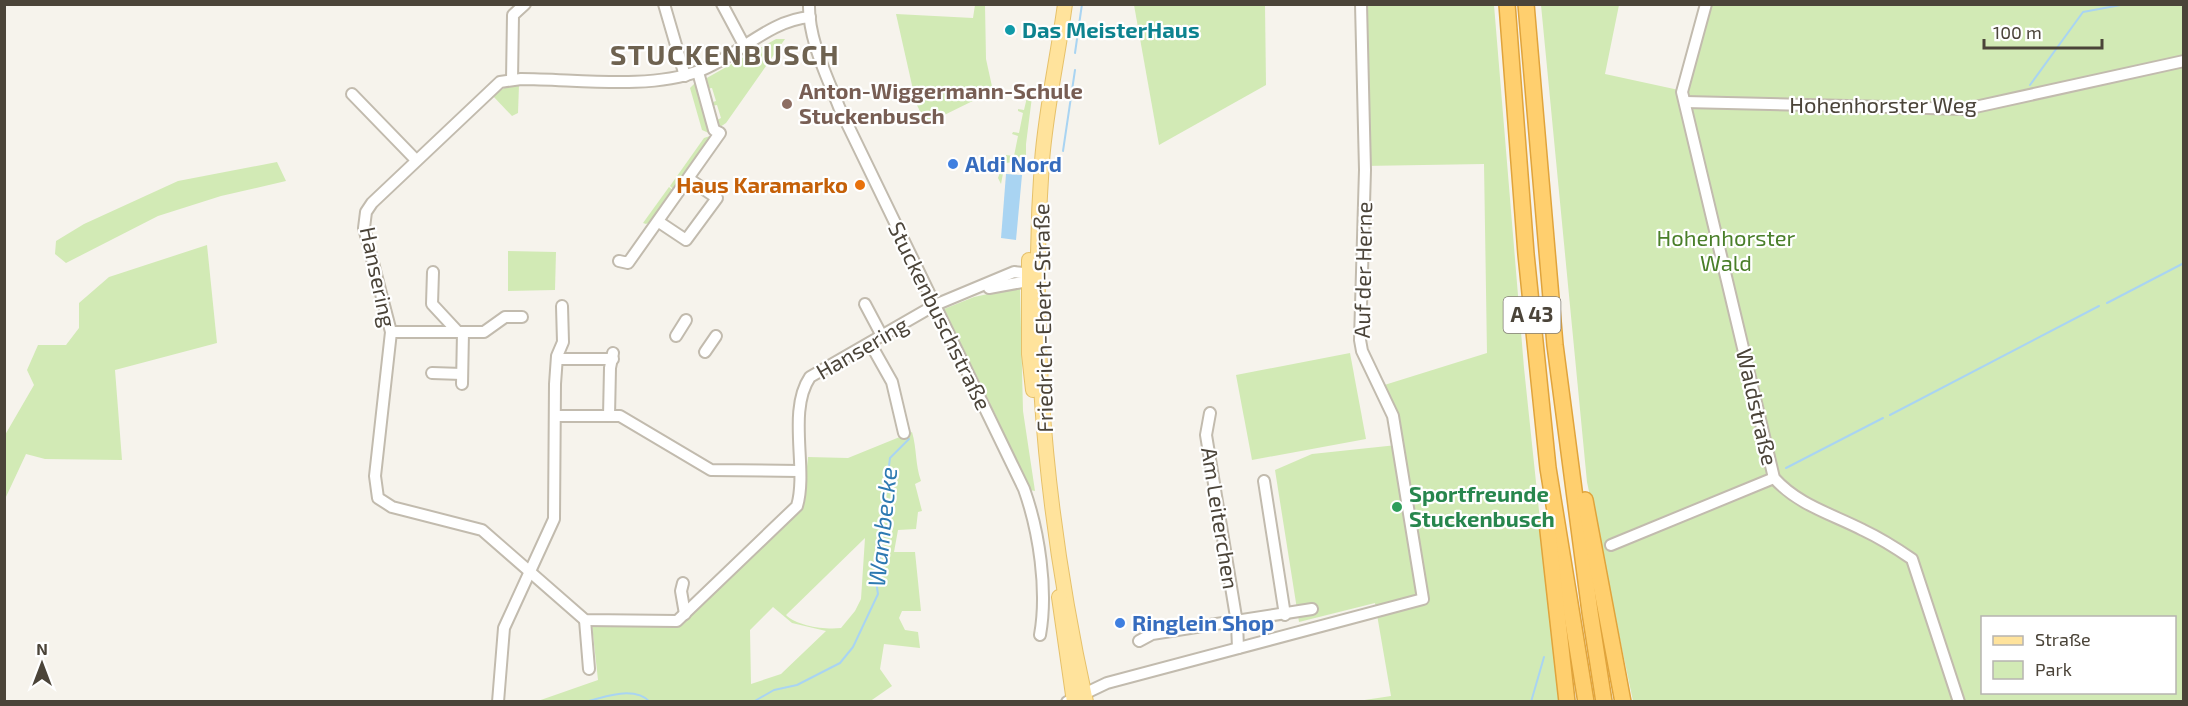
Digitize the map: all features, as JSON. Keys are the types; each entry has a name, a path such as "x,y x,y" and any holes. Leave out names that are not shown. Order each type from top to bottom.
{"highway":[{"name":"A 43","path":"1508,4 1526,254 1548,468 1586,702"},
{"name":"A 43","path":"1526,4 1563,413 1604,702"},
{"path":"1563,413 1580,462 1592,545 1623,702"},
{"path":"1548,468 1544,490 1567,702"}],"main road":[{"name":"Friedrich-Ebert-Straße","path":"1058,4 1034,168 1030,372 1053,531 1062,628 1077,699"},
{"name":"Friedrich-Ebert-Straße","path":"1031,276 1043,158 1065,4"}],"street":[{"path":"512,80 513,15 525,4"},
{"path":"664,4 685,76"},
{"path":"722,4 746,47"},
{"name":"Stuckenbuschstraße","path":"809,4 821,61 839,108 1024,489 1037,534 1042,599 1040,635"},
{"name":"Auf der Herne","path":"1239,648 1423,599 1393,416 1362,351 1360,340 1365,170 1361,4"},
{"name":"Waldstraße","path":"1706,4 1682,92 1774,478 1784,489 1807,504 1863,530 1912,559 1959,702"},
{"name":"Hansering","path":"810,17 789,21 698,72 667,80 512,80 500,82 372,203 364,220 392,332 375,476 378,498 392,507 482,530 585,620 677,621 795,511 799,499 800,421 805,385 818,371 935,305 972,291 1031,276"},
{"name":"Hohenhorster Weg","path":"1685,102 1966,109 2184,61"},
{"path":"619,261 628,263 720,133 714,130 698,72"},
{"path":"352,94 416,160"},
{"path":"659,222 686,240 717,198 689,179"},
{"path":"432,373 462,379 460,332 432,304 433,272"},
{"path":"865,304 882,336"},
{"path":"498,702 504,628 554,519 557,359 562,342 562,306"},
{"path":"392,332 484,332 505,317 522,317"},
{"path":"676,336 686,320"},
{"path":"705,352 716,336"},
{"path":"870,343 892,382 904,433"},
{"path":"557,359 613,356 610,368 609,416"},
{"name":"Am Leiterchen","path":"1210,413 1206,435 1237,623 1239,648"},
{"path":"555,416 620,416 711,470 799,471"},
{"path":"1611,545 1774,478"},
{"path":"1264,481 1285,615"},
{"path":"683,583 681,591 685,614"},
{"name":"Am Leiterchen","path":"1139,641 1152,634 1237,623 1312,609"},
{"path":"585,620 589,669"},
{"path":"1077,699 1107,683 1239,648"}],"green space":[{"path":"975,5 985,5 986,59 993,91 926,124 916,103 896,14 973,18"},
{"path":"1134,5 1265,5 1266,85 1159,145"},
{"path":"1359,5 1494,5 1524,368 1559,701 1358,701 1391,696 1375,603 1299,622 1275,470 1312,454 1397,445 1378,387 1487,353 1484,164 1363,166"},
{"name":"Hohenhorster Wald","path":"1541,5 1619,5 1605,74 1688,92 1709,5 2183,5 2183,701 1633,701 1587,482"},
{"path":"776,39 785,39 726,123 717,129 715,121 721,118 717,105 711,106 710,103 716,101 712,88 706,89 705,79"},
{"path":"696,82 711,134 702,130 690,88"},
{"path":"512,84 519,85 518,113 512,116 492,95"},
{"path":"1029,87 1033,89 1026,161 1005,163 1001,184 998,178 1006,155 1014,156 1018,136 1012,134 1013,132 1019,133 1023,113 1018,109 1024,110 1028,93 1022,91"},
{"path":"710,136 712,138 674,190 670,186 704,138"},
{"path":"277,162 286,181 221,196 158,216 66,263 55,254 56,241 84,224 178,181"},
{"path":"669,187 674,191 654,220 643,223"},
{"path":"207,245 217,343 115,370 122,460 45,459 26,454 5,499 5,435 34,385 27,370 38,345 66,345 79,328 79,303 109,277"},
{"path":"508,251 556,252 555,290 508,291"},
{"path":"1020,287 1023,411 1035,491 1029,490 944,309 974,297"},
{"path":"1350,353 1366,439 1252,460 1236,375"},
{"path":"912,432 921,481 915,484 922,511 918,512 916,529 898,530 894,552 915,552 921,611 902,611 899,618 905,630 918,632 920,648 884,644 880,669 892,686 869,702 535,702 598,680 592,625 681,624 797,514 803,505 808,457 848,458","holes":["865,538 861,599 855,611 841,628 812,626 797,622 786,615","773,607 792,623 826,631 781,674 751,684 750,630"]}],"water":[{"path":"1006,174 1022,175 1016,240 1001,238"}],"waterway":[{"name":"Wambecke","path":"1075,53 1082,4"},
{"path":"2030,85 2083,12 2126,4"},
{"name":"Wambecke","path":"1063,151 1075,70"},
{"path":"2107,303 2184,263"},
{"path":"1890,415 2099,306"},
{"path":"1786,468 1883,418"},
{"name":"Wambecke","path":"753,702 774,690 797,685 840,663 853,647 878,594 875,575 880,561 882,519 890,458 909,439"},
{"path":"1531,702 1544,657"},
{"name":"Wambecke","path":"586,702 628,693 644,697 650,702"}],"place":[{"name":"Das MeisterHaus","path":"1010,30"},
{"name":"Anton-Wiggermann-Schule Stuckenbusch","path":"787,104"},
{"name":"Aldi Nord","path":"953,164"},
{"name":"Haus Karamarko","path":"860,185"},
{"name":"Sportfreunde Stuckenbusch","path":"1397,507"},
{"name":"Ringlein Shop","path":"1120,623"}],"district":[{"name":"STUCKENBUSCH","path":"725,55"}]}
